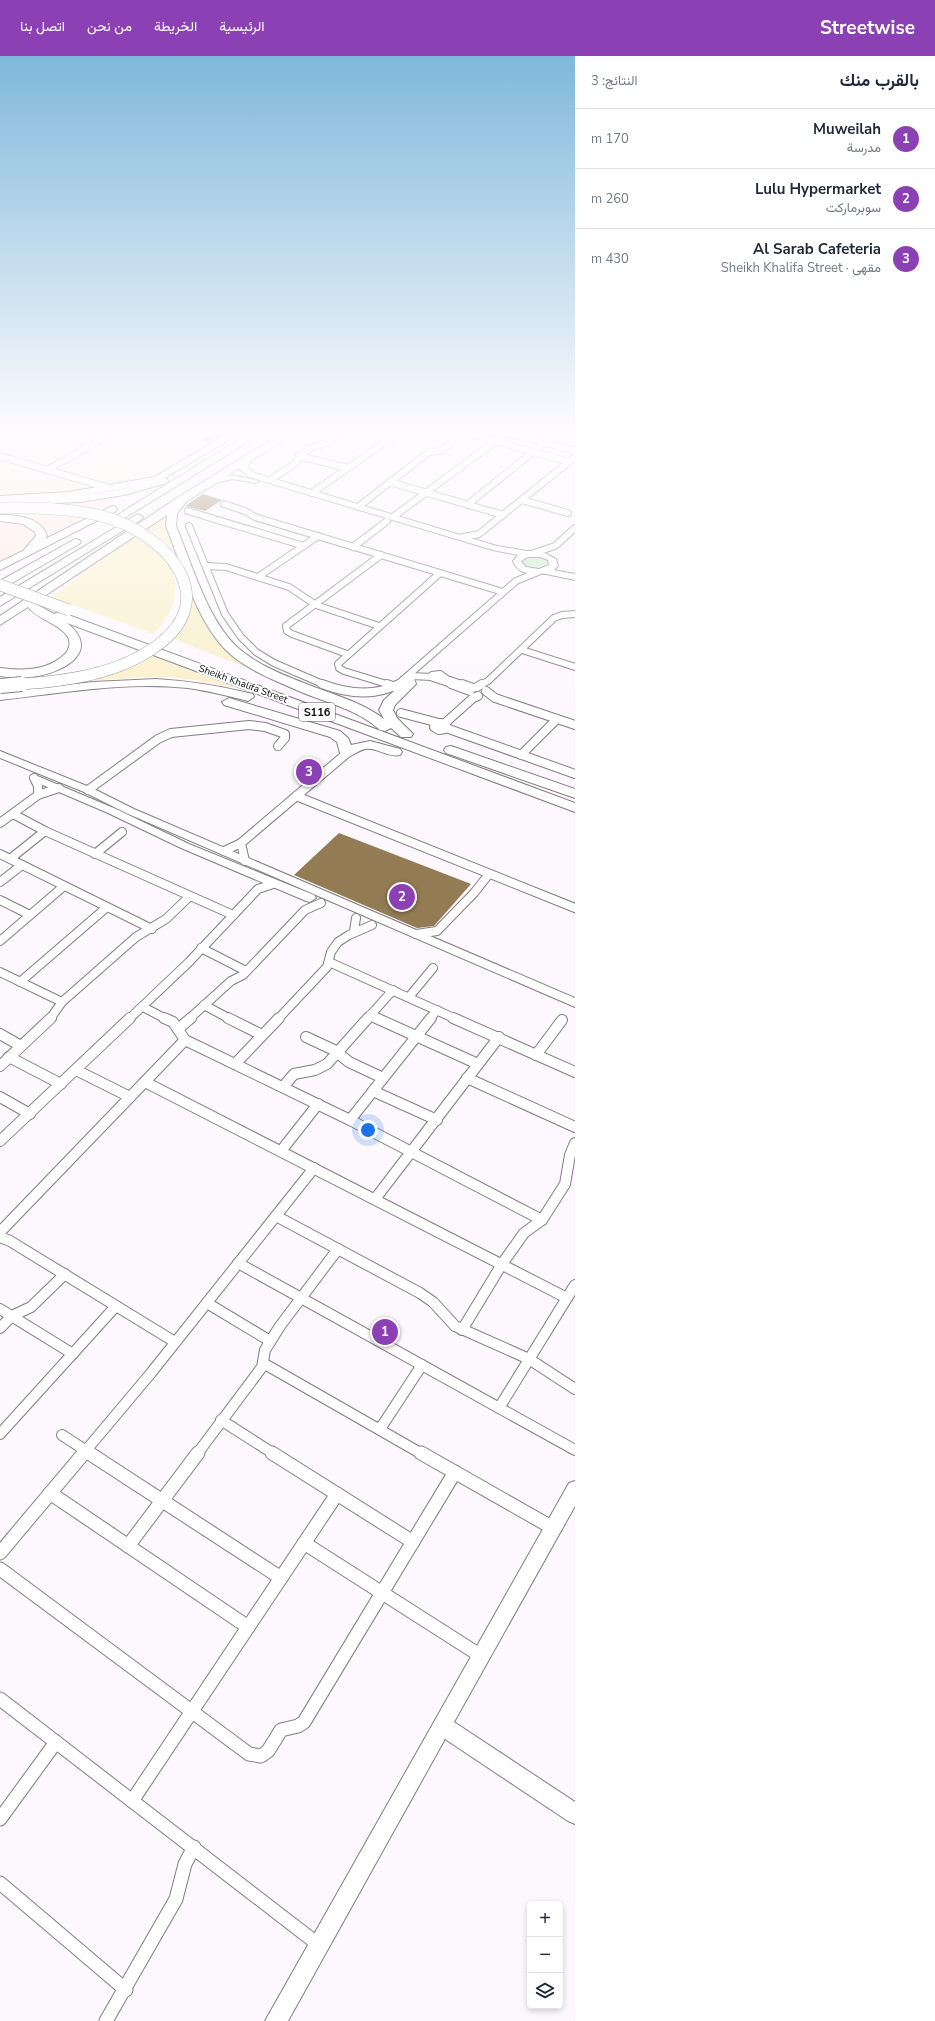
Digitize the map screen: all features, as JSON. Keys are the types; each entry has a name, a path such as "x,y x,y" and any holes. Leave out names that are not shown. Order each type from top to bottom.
{"highway":[{"path":"0,567 36,545 41,537 39,529 30,522 25,521"},
{"path":"99,528 111,521"},
{"path":"0,686 71,678 109,669 151,650 174,629 183,618 188,600 183,579 172,559 158,546 128,526 114,521"},
{"path":"0,602 133,521"},
{"path":"0,620 150,521"},
{"path":"171,521 171,526 211,621 222,639 239,655 264,671 370,716 385,726"},
{"path":"0,567 88,522"},
{"path":"3,584 42,553 88,522"},
{"path":"3,584 86,536"},
{"name":"Sheikh Khalifa Street","path":"3,584 60,615 575,808"},
{"path":"0,594 60,615 66,629 74,637 75,647 69,657 56,666 39,672 19,674 0,672"},
{"name":"Sheikh Khalifa Street","path":"60,615 385,726 575,794"},
{"path":"405,681 409,681 410,684 389,703 386,710 391,720 406,734"},
{"path":"0,696 140,683 189,684 232,692 391,746 417,749"},
{"path":"0,701 159,689 195,691 313,720"},
{"path":"112,692 178,693 218,699 331,732 343,741 346,754 360,746 372,745 433,763 476,772"}],"street":[{"path":"220,521 304,546"},
{"path":"241,527 250,521"},
{"path":"267,521 503,592"},
{"path":"353,546 388,521"},
{"path":"395,521 495,553 526,570 575,577"},
{"path":"397,521 463,537 480,538 508,551 541,554 575,571"},
{"path":"480,538 497,521"},
{"path":"189,526 232,627 246,644 266,659 282,668 340,691 374,693 405,681 432,677 433,674 440,674 449,680 474,689"},
{"path":"516,581 519,575 517,564 518,558 555,546 574,529"},
{"path":"258,577 318,536"},
{"path":"405,681 516,581 553,568 555,546"},
{"path":"347,654 292,634 287,631 287,624 381,555"},
{"path":"206,566 223,566 293,589 314,604 379,626"},
{"path":"405,681 341,670 338,664 347,654 440,573"},
{"path":"575,615 560,618 551,622 488,681 474,689 471,694 482,693 575,725"},
{"path":"522,650 575,667"},
{"path":"441,726 473,698 482,693 488,681"},
{"path":"401,713 575,774"},
{"path":"521,755 557,719"},
{"path":"88,790 162,737 176,731 244,725 260,726 285,734 285,738 278,746"},
{"path":"0,754 88,790 111,802 575,1003"},
{"path":"224,851 241,843 346,754"},
{"path":"0,764 112,811 259,884 273,884 321,903 575,1011"},
{"path":"34,778 44,777 100,800 111,802"},
{"path":"34,778 38,786 38,795"},
{"path":"1,820 13,814 38,795 59,788"},
{"path":"296,796 575,908"},
{"path":"13,814 45,831 95,854 233,915"},
{"path":"10,859 45,831"},
{"path":"95,854 122,832"},
{"path":"241,843 245,860"},
{"path":"0,854 152,928"},
{"path":"0,882 22,865"},
{"path":"416,934 437,931 489,874"},
{"path":"0,1141 189,962 233,915 259,884"},
{"path":"0,941 64,886"},
{"path":"0,1066 50,1019 62,1002 136,937 166,919 190,896"},
{"path":"305,910 308,898"},
{"path":"0,900 30,916"},
{"path":"178,1030 231,981 243,975 305,910 321,903"},
{"path":"20,982 107,907"},
{"path":"354,931 356,918"},
{"path":"235,1064 325,969 333,949 354,931 372,925"},
{"path":"437,931 444,946"},
{"path":"201,948 246,971"},
{"path":"329,962 575,1072"},
{"path":"409,997 433,968"},
{"path":"0,972 62,1002"},
{"path":"283,1087 292,1076 327,1064 393,990"},
{"path":"204,1005 262,1035"},
{"path":"142,1007 173,1022 180,1035 185,1040 350,1120 542,1220"},
{"path":"350,1120 437,1010"},
{"path":"370,1015 478,1064"},
{"path":"536,1055 562,1020"},
{"path":"0,1034 21,1046"},
{"path":"306,1037 338,1052 349,1062 383,1078"},
{"path":"375,1199 437,1120 499,1037"},
{"path":"0,1232 185,1040"},
{"path":"9,1057 61,1084"},
{"path":"76,1070 130,1097"},
{"path":"468,1078 575,1127"},
{"path":"145,1082 567,1298"},
{"path":"373,1091 437,1120"},
{"path":"0,1097 30,1114"},
{"path":"281,1151 318,1104"},
{"path":"462,1330 502,1264 524,1233 542,1220 565,1184 575,1144"},
{"path":"0,1553 207,1303 314,1168"},
{"path":"276,1216 427,1297 448,1320 462,1330 529,1359 575,1389"},
{"path":"0,1237 10,1241 175,1342"},
{"path":"128,1546 263,1363 263,1353 270,1341 338,1249"},
{"path":"238,1263 575,1450"},
{"path":"0,1328 12,1316 32,1307 65,1274"},
{"path":"499,1408 575,1285"},
{"path":"207,1303 270,1341"},
{"path":"0,1434 116,1306"},
{"path":"0,1309 73,1354"},
{"path":"263,1363 553,1528"},
{"path":"380,1429 422,1365"},
{"path":"221,1420 412,1542"},
{"path":"62,1435 281,1578"},
{"path":"0,1569 248,1754 257,1756 265,1754 281,1730 298,1726 304,1722 455,1472"},
{"path":"276,2021 575,1489"},
{"path":"50,1493 248,1627"},
{"path":"132,1801 337,1494"},
{"path":"304,1543 481,1656"},
{"path":"0,1699 194,1847 319,1945"},
{"path":"442,1725 575,1814"},
{"path":"0,1819 56,1742"},
{"path":"106,2021 126,1990 176,1899 185,1864 194,1847"},
{"path":"0,1883 126,1990"}],"shaded area":[{"path":"0,521 76,521 0,564"}],"green space":[{"path":"527,555 545,558 548,562 545,565 538,567 527,566 521,562 523,557"}],"sand":[{"path":"156,521 172,521 206,617 263,674 171,638 180,628 189,612 191,607 192,592 187,576 175,553 146,528"},
{"path":"137,534 168,561 176,584 173,605 164,622 154,634 51,597"},
{"path":"147,654 240,689 196,680 169,677 141,677 47,684"}],"building":[{"path":"339,833 471,884 434,926 417,928 294,875"}],"place":[{"name":"Al Sarab Cafeteria","path":"309,772"},
{"name":"Lulu Hypermarket","path":"402,897"},
{"name":"Muweilah","path":"385,1332"}]}
